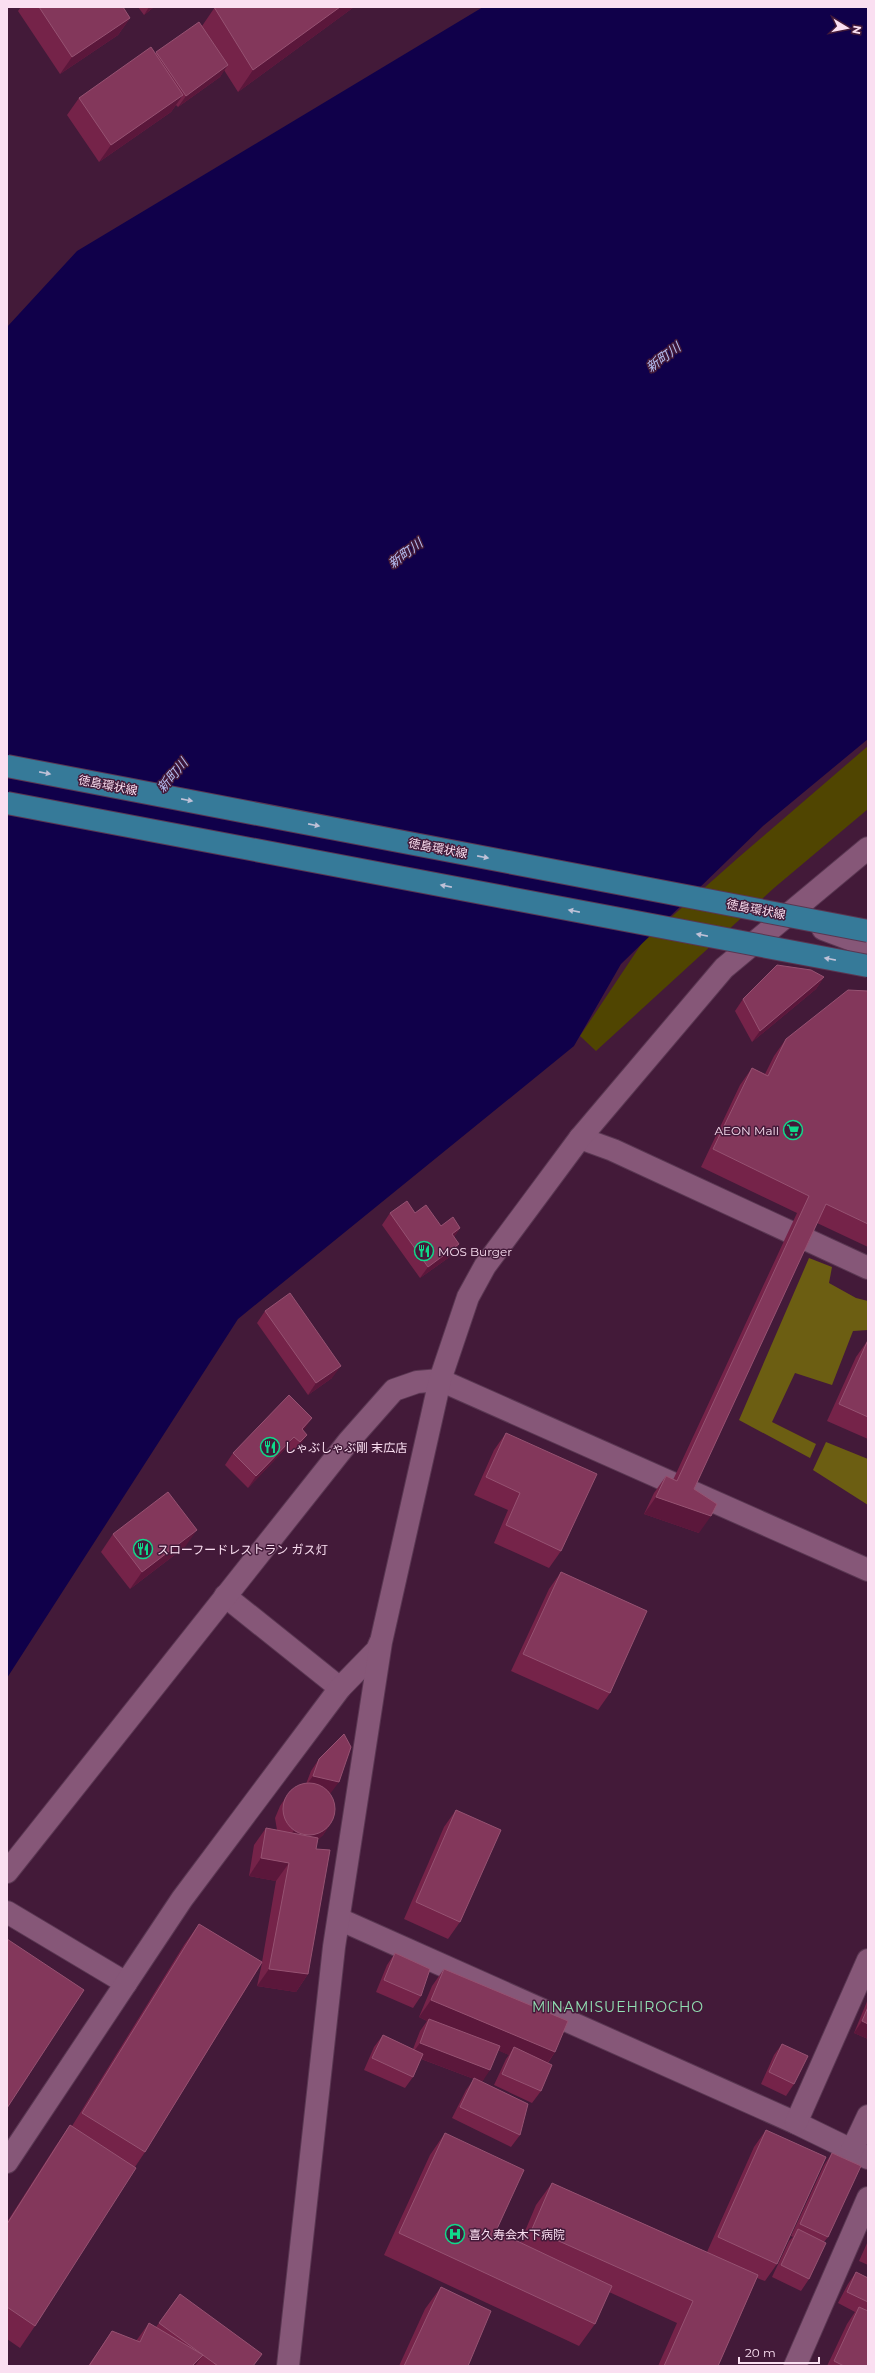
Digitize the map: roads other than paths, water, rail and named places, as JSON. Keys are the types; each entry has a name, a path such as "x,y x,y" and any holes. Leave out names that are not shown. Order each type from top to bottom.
{"main road":[{"name":"徳島環状線","path":"7,766 868,932"},
{"path":"7,803 868,966"}],"street":[{"path":"288,2366 339,1919 381,1642 440,1380 474,1283 580,1138 724,968 868,848"},
{"path":"778,922 822,929 868,932"},
{"path":"822,929 868,946"},
{"path":"580,1138 613,1150 868,1268"},
{"path":"7,1872 348,1442 394,1390 417,1382 440,1380 868,1570"},
{"path":"225,1596 340,1688"},
{"path":"7,2162 182,1899 340,1688 376,1650 381,1642"},
{"path":"7,1912 126,1983"},
{"path":"339,1919 796,2123 860,2154 868,2116"},
{"path":"796,2123 868,1960"},
{"path":"795,2366 868,2198"}],"water":[{"name":"新町川","path":"483,7 868,7 868,739 763,826 621,964 574,1046 238,1319 7,1678 7,327 77,251"}],"place":[{"name":"AEON Mall","path":"793,1130"},
{"name":"MOS Burger","path":"424,1251"},
{"name":"しゃぶしゃぶ剛 末広店","path":"270,1447"},
{"name":"スローフードレストラン ガス灯","path":"143,1549"},
{"name":"喜久寿会木下病院","path":"455,2234"}],"district":[{"name":"MINAMISUEHIROCHO","path":"618,2007"}]}
